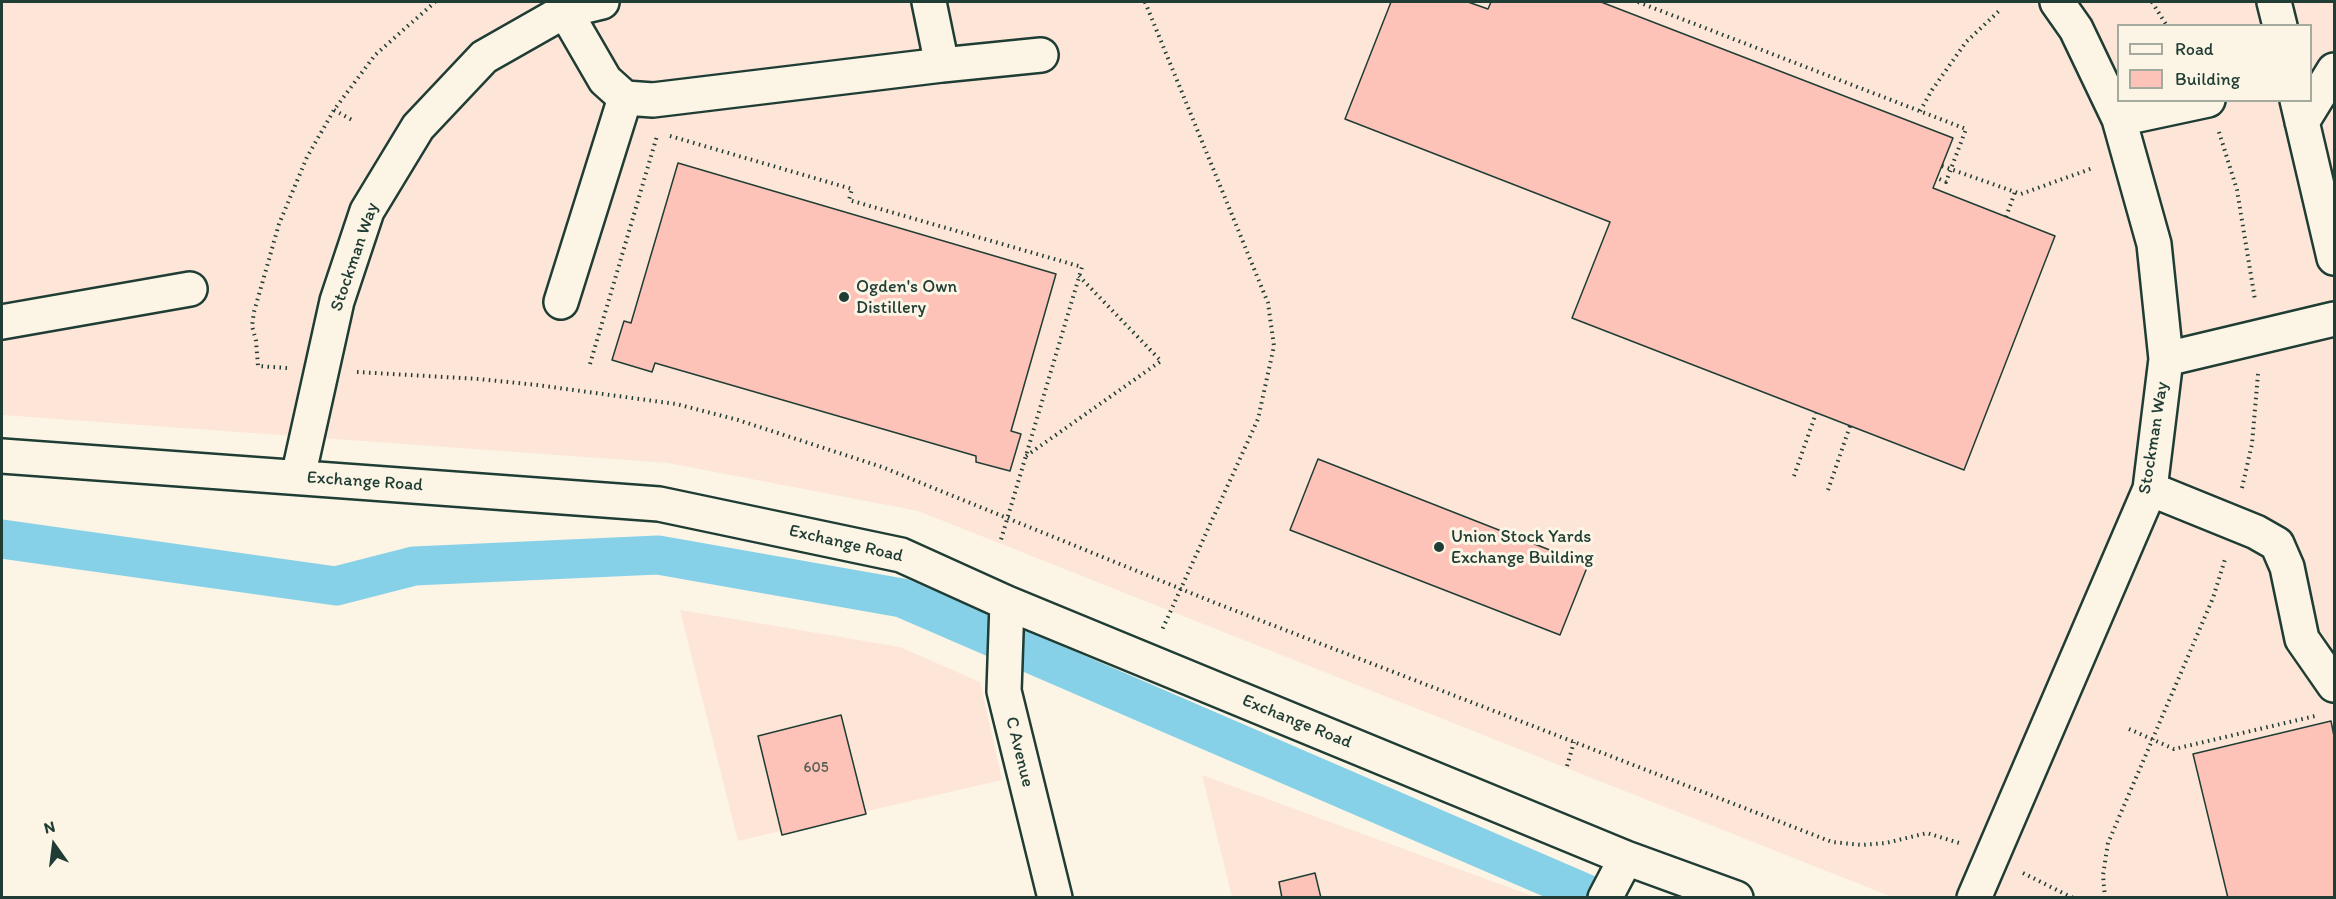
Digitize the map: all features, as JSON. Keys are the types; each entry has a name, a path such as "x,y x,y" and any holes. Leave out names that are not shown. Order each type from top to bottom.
{"street":[{"name":"Stockman Way","path":"298,477 337,301 367,211 418,127 484,57 565,11 602,2"},
{"path":"929,2 942,65"},
{"name":"Stockman Way","path":"1974,897 2150,489 2166,359 2154,244 2119,119 2076,29 2057,2"},
{"path":"2274,2 2280,24"},
{"path":"565,11 605,80 625,98 653,100 1041,55"},
{"path":"2312,97 2334,70"},
{"path":"561,302 625,98"},
{"path":"2119,119 2199,102"},
{"path":"2300,111 2334,249"},
{"path":"2,322 190,289"},
{"path":"2166,359 2334,319"},
{"name":"Exchange Road","path":"2,456 659,504 901,555 1007,603 1626,858 1736,897"},
{"path":"2150,489 2256,532 2277,544 2287,567 2302,639 2334,685"},
{"name":"C Avenue","path":"1007,603 1004,691 1055,897"},
{"path":"1605,897 1626,858"}],"path":[{"path":"435,2 375,55 334,110 307,157 279,224 254,312 252,326 258,366 479,379 676,404 738,420 882,467 1181,589 1832,842 1870,844 1927,833 1949,839"},
{"path":"1145,2 1268,303 1274,346 1258,418 1147,660"},
{"path":"1638,2 1966,129 1946,182 1937,178"},
{"path":"2152,2 2166,24"},
{"path":"1920,111 1966,42 1999,11"},
{"path":"334,110 354,121"},
{"path":"590,364 658,132"},
{"path":"669,136 852,189 849,200 1082,267 1000,543"},
{"path":"1942,165 2021,194 2093,168"},
{"path":"2006,217 2015,192"},
{"path":"1026,457 1161,361 1079,276"},
{"path":"1794,476 1816,413"},
{"path":"1828,490 1850,426"},
{"path":"2129,729 2174,749 2321,715"},
{"path":"1567,766 1574,742"}],"shaded area":[{"path":"2,2 2334,2 2334,897 1892,897 918,511 668,463 2,415"},
{"path":"680,610 900,647 980,682 1002,780 738,841"},
{"path":"1202,775 1535,897 1232,897"}],"building":[{"path":"1391,2 1468,2 1488,9 1491,2 1601,2 1953,138 1933,188 2055,236 1964,470 1572,318 1610,222 1345,119"},
{"name":"Ogden's Own Distillery","path":"678,163 1056,274 1011,431 1021,434 1010,471 976,462 976,456 655,363 652,372 612,360 624,321 631,323"},
{"name":"Union Stock Yards Exchange Building","path":"1318,459 1588,565 1560,635 1290,530"},
{"path":"841,715 866,814 782,835 758,736"},
{"path":"2331,721 2334,736 2334,898 2228,898 2193,754"},
{"path":"1315,873 1321,898 1282,898 1279,882"}],"waterway":[{"path":"2,539 336,586 414,566 658,555 902,598 1596,898"}],"place":[{"name":"Ogden's Own Distillery","path":"844,297"},
{"name":"Union Stock Yards Exchange Building","path":"1439,547"}]}
